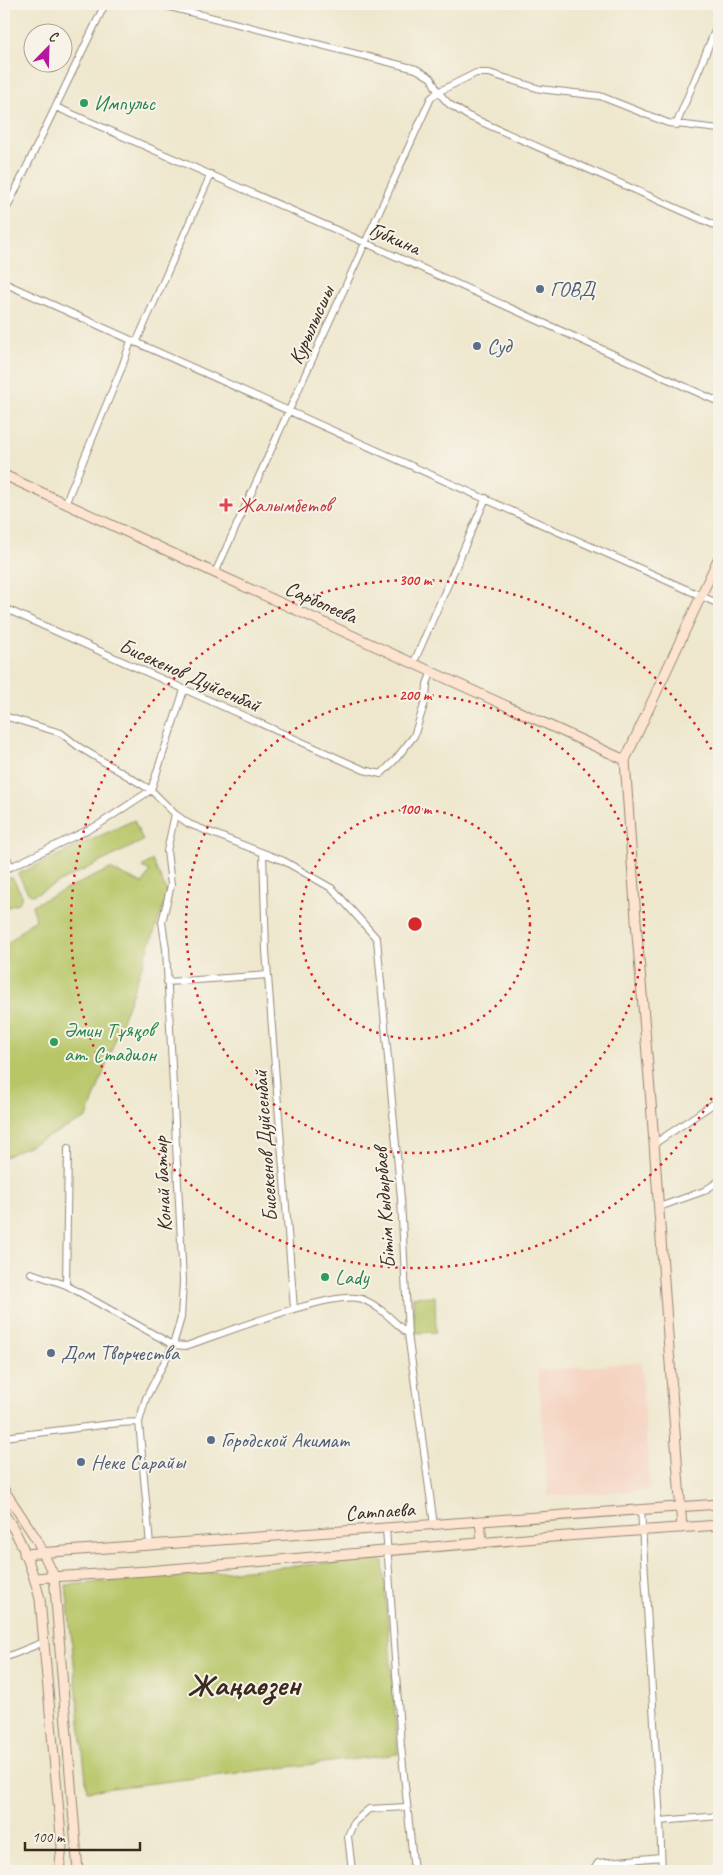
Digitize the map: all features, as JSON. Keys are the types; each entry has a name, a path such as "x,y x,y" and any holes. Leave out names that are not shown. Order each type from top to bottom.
{"street":[{"path":"4,214 104,4"},
{"path":"158,4 416,69 431,78 438,92 449,104 468,116 719,227"},
{"path":"676,125 719,21"},
{"path":"438,92 476,73 490,73 540,88 600,96 676,125 719,129"},
{"name":"Курылысшы","path":"216,574 432,98 438,92"},
{"name":"Губкина","path":"56,107 366,243 719,402"},
{"path":"66,502 122,367 210,174"},
{"path":"4,283 719,604"},
{"name":"Сарбопеева","path":"4,475 66,502 216,574 414,662 625,760"},
{"path":"414,662 486,498"},
{"path":"682,1528 625,760 719,557"},
{"name":"Бисекенов Дуйсенбай","path":"4,608 364,770 381,774 414,736 426,699 427,684 432,671"},
{"path":"4,870 98,825 152,790 184,690"},
{"name":"Бiтiм Кыдырбаев","path":"4,716 61,733 79,747 152,790 189,824 284,861 333,890 377,939 401,1199 408,1334 434,1524"},
{"name":"Конай батыр","path":"150,1544 139,1422 146,1398 173,1345 182,1318 183,1282 162,922 171,885 168,852 176,814"},
{"path":"4,852 11,867"},
{"name":"Бисекенов Дуйсенбай","path":"263,853 268,975 294,1309"},
{"path":"167,982 268,975"},
{"path":"654,1144 719,1100"},
{"path":"66,1285 68,1148"},
{"path":"659,1207 704,1191 719,1181"},
{"path":"31,1273 66,1285 173,1345 186,1346 294,1309 341,1297 362,1299 380,1310 408,1334"},
{"path":"4,1437 139,1422"},
{"path":"4,1490 44,1552 54,1576 78,1871"},
{"name":"Сатпаева","path":"24,1554 719,1504"},
{"path":"641,1509 662,1871"},
{"path":"4,1514 24,1554 40,1599 62,1846 59,1871"},
{"path":"480,1521 482,1543"},
{"name":"Сатпаева","path":"34,1578 147,1571 719,1525"},
{"path":"386,1528 407,1807 414,1871"},
{"path":"4,1658 44,1642"},
{"path":"352,1871 348,1836 354,1822 368,1809 407,1807"},
{"path":"660,1821 719,1816"},
{"path":"593,1871 598,1863 661,1857"}],"shaded area":[{"path":"641,1362 650,1490 548,1496 538,1371"}],"green space":[{"path":"134,820 143,841 33,895 28,893 18,874"},
{"name":"Әмин Тұяқов ат. Стадион","path":"152,860 168,894 87,1118 5,1157 4,947 36,920 32,905 110,869 143,884 150,871 142,867"},
{"path":"12,877 22,895 20,902 4,909 4,881"},
{"path":"435,1296 436,1332 414,1333 413,1297"},
{"path":"378,1559 383,1562 398,1754 87,1791 66,1585"}],"place":[{"name":"Импульс","path":"84,103"},
{"name":"ГОВД","path":"540,289"},
{"name":"Суд","path":"477,346"},
{"name":"Жалымбетов","path":"226,505"},
{"name":"Әмин Тұяқов ат. Стадион","path":"54,1042"},
{"name":"Lady","path":"325,1277"},
{"name":"Дом Творчества","path":"51,1353"},
{"name":"Городской Акимат","path":"211,1440"},
{"name":"Неке Сарайы","path":"81,1462"}],"district":[{"name":"Жаңаөзен","path":"244,1684"}]}
